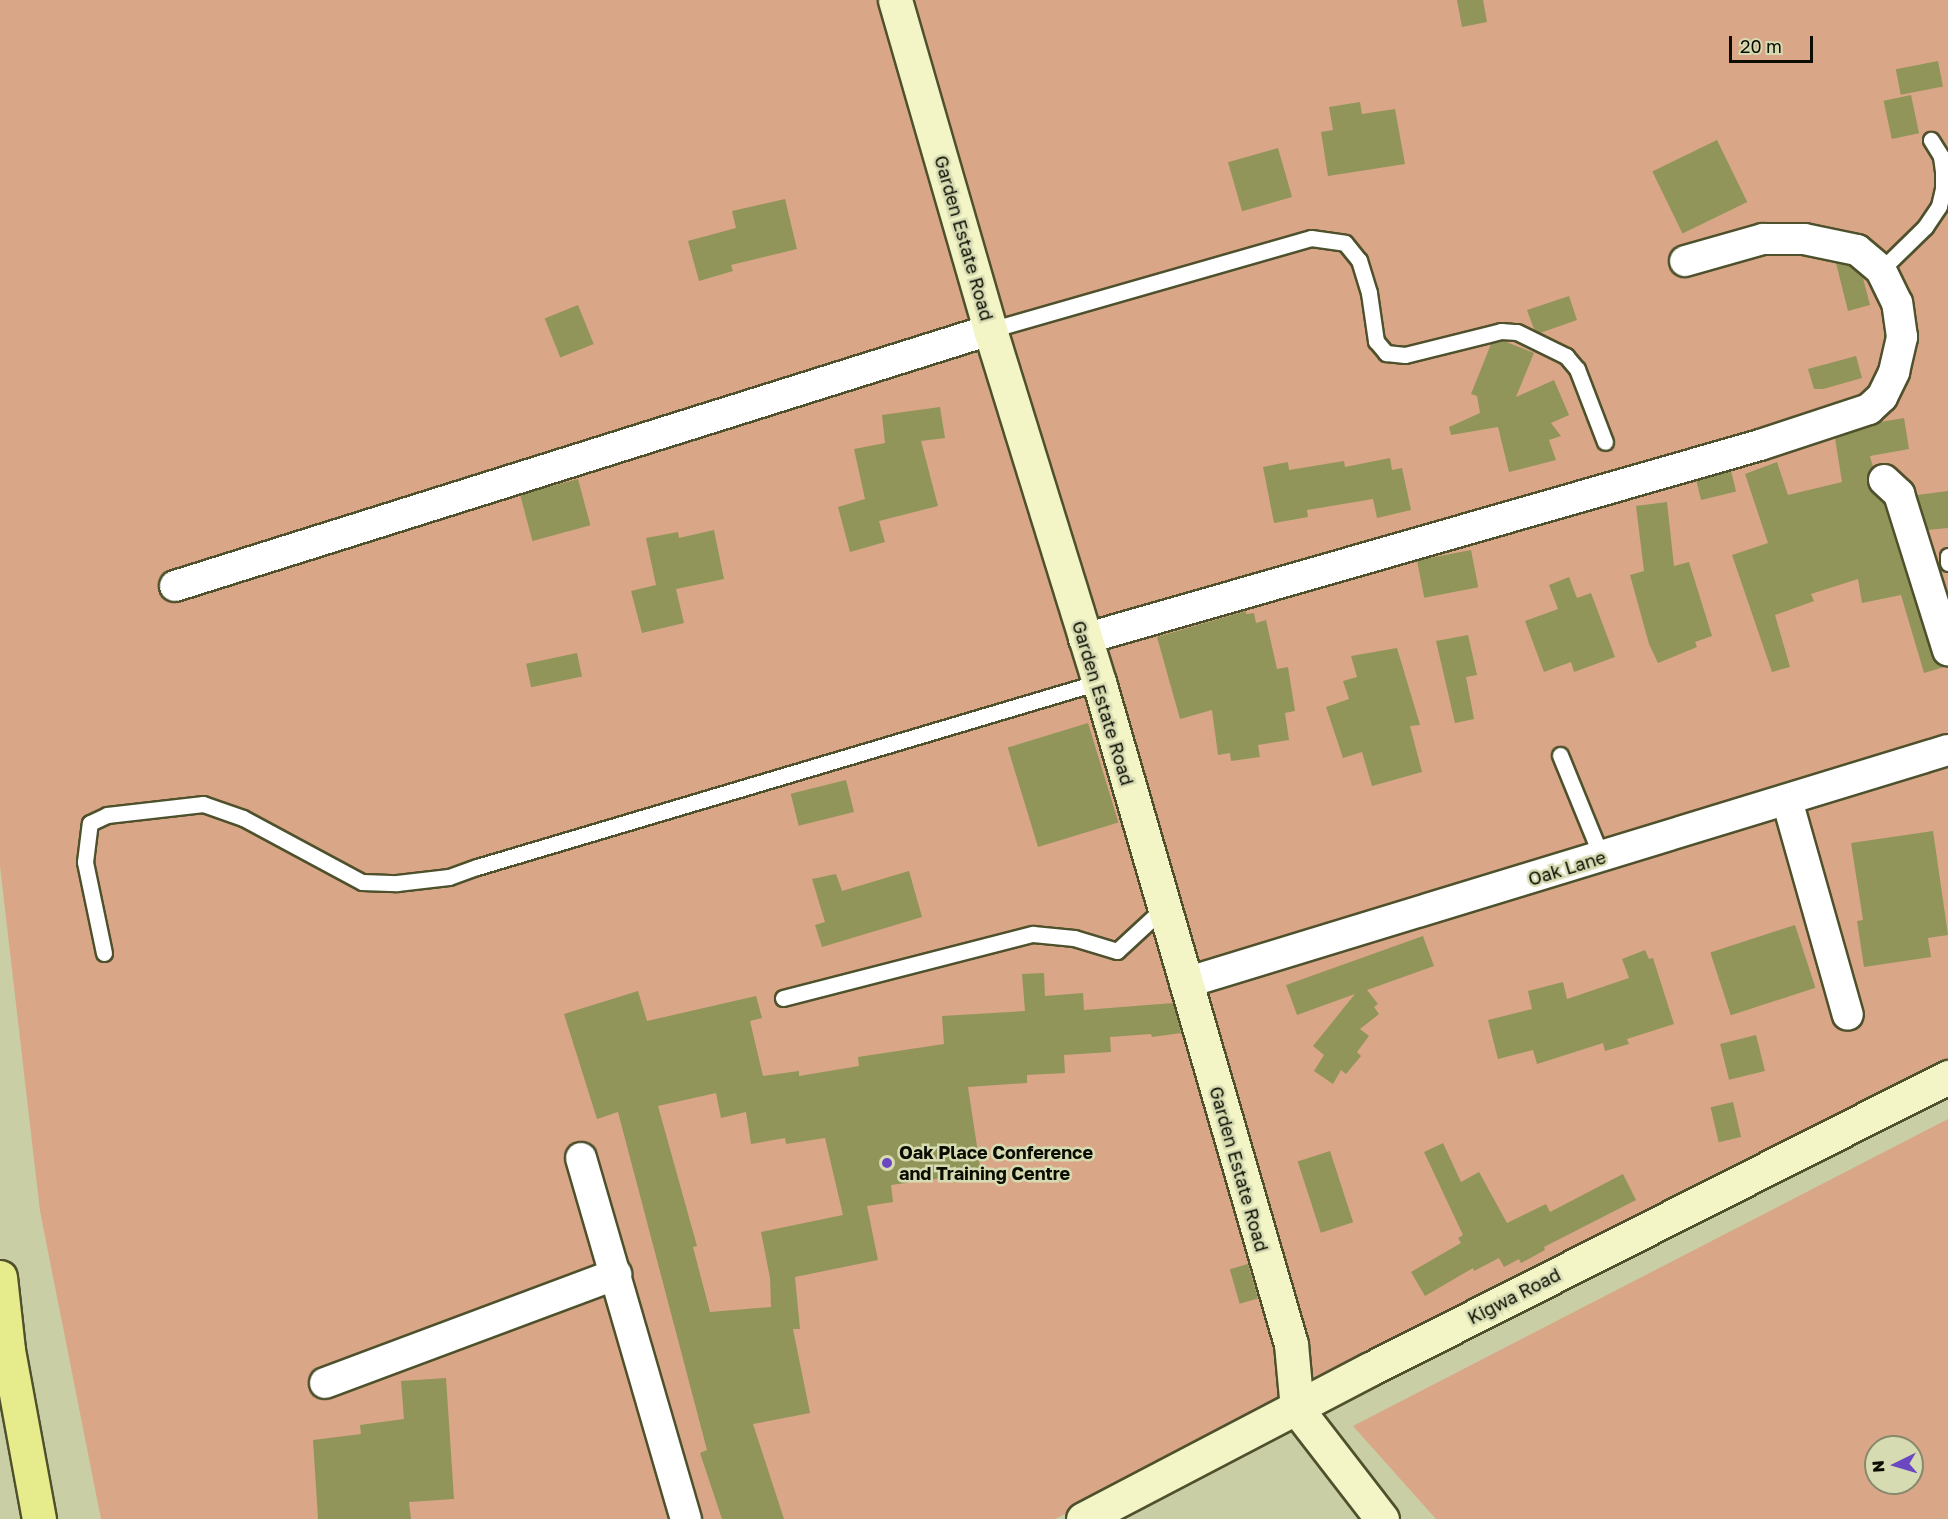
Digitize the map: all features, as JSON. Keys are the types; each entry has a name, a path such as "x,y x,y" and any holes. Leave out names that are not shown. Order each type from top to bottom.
{"main road":[{"path":"0,1277 8,1350 39,1519"}],"street":[{"name":"Garden Estate Road","path":"895,0 990,330 1099,682 1291,1344 1297,1409"},
{"path":"1084,639 1760,445 1869,409 1882,397 1894,372 1902,338 1897,303 1881,270 1857,250 1804,239 1763,239 1685,261"},
{"path":"175,586 990,330"},
{"path":"1884,480 1899,494 1948,650"},
{"name":"Oak Lane","path":"1185,983 1602,858 1948,750"},
{"path":"1787,800 1848,1016"},
{"name":"Kigwa Road","path":"1083,1519 1381,1364 1948,1077"},
{"path":"581,1158 686,1519"},
{"path":"325,1383 616,1274"},
{"path":"1297,1409 1382,1519"}],"lane":[{"path":"1881,270 1925,226 1939,206 1943,188 1943,171 1941,156 1931,140"},
{"path":"990,330 1311,238 1345,243 1359,260 1369,292 1376,341 1386,353 1405,355 1501,331 1517,332 1566,356 1576,369 1605,442"},
{"path":"1948,556 1948,563"},
{"path":"104,953 86,862 90,824 107,815 203,804 243,818 362,882 397,883 449,877 488,863 1099,682"},
{"path":"1560,755 1602,858"},
{"path":"783,998 1033,934 1074,938 1116,951 1156,915 1185,983"}],"shaded area":[{"path":"0,0 1948,0 1948,1080 1055,1519 101,1519 40,1211 0,866"},
{"path":"1948,1119 1948,1519 1436,1519 1353,1426"}],"building":[{"path":"1457,0 1483,0 1487,22 1462,27"},
{"path":"1938,61 1943,87 1901,95 1896,69"},
{"path":"1911,95 1919,133 1892,139 1884,101"},
{"path":"1360,102 1362,114 1395,109 1405,164 1328,176 1321,132 1333,130 1329,107"},
{"path":"1717,140 1747,202 1683,234 1652,172"},
{"path":"1278,148 1292,197 1242,211 1228,162"},
{"path":"785,199 797,249 731,265 733,271 699,281 688,241 736,228 732,211"},
{"path":"1836,263 1849,266 1863,278 1870,305 1848,311"},
{"path":"1569,296 1577,320 1540,333 1534,329 1527,310"},
{"path":"578,305 594,344 560,357 545,318"},
{"path":"1504,341 1534,353 1516,397 1554,380 1569,415 1551,423 1561,436 1549,440 1556,460 1509,472 1498,427 1451,435 1449,427 1480,413 1477,396 1471,394 1491,344"},
{"path":"1856,356 1862,378 1823,389 1814,389 1808,369"},
{"path":"940,407 945,438 921,441 938,506 879,521 885,542 850,552 838,507 865,499 854,449 885,443 882,415"},
{"path":"1904,418 1909,449 1870,456 1873,467 1867,476 1867,484 1884,504 1932,655 1937,663 1944,667 1924,673 1901,595 1862,603 1858,579 1811,594 1814,601 1775,615 1790,667 1772,672 1732,555 1768,543 1745,474 1777,462 1788,495 1842,482 1835,438 1880,422"},
{"path":"1390,458 1392,470 1402,468 1411,510 1377,518 1373,499 1307,510 1308,517 1274,523 1263,467 1288,462 1289,470 1344,461 1345,467"},
{"path":"1731,471 1736,491 1701,500 1696,480"},
{"path":"578,479 590,525 532,541 520,495"},
{"path":"1948,491 1948,528 1928,530 1917,495"},
{"path":"1667,502 1674,566 1689,562 1712,636 1695,642 1697,647 1658,663 1649,644 1630,575 1644,571 1636,506"},
{"path":"714,530 724,579 676,589 684,623 642,633 631,591 656,585 646,538 678,532 679,538"},
{"path":"1471,550 1478,587 1424,598 1417,560"},
{"path":"1569,577 1577,598 1591,593 1615,657 1574,672 1571,662 1544,672 1525,621 1558,609 1549,585"},
{"path":"1246,611 1246,614 1254,613 1256,623 1266,620 1277,669 1288,667 1295,711 1285,713 1289,740 1258,745 1260,757 1231,761 1230,753 1218,755 1212,710 1180,719 1157,637"},
{"path":"1468,635 1477,675 1466,677 1474,719 1455,723 1436,641"},
{"path":"1397,648 1420,725 1410,726 1422,772 1372,786 1362,752 1343,758 1326,707 1349,699 1343,681 1357,677 1351,656"},
{"path":"577,653 582,676 531,687 526,664"},
{"path":"1088,723 1118,822 1038,847 1008,748"},
{"path":"846,780 854,812 799,826 791,794"},
{"path":"1933,831 1948,935 1928,938 1931,957 1864,967 1857,921 1863,920 1851,843"},
{"path":"909,871 922,917 822,947 815,925 825,922 812,879 836,874 842,891"},
{"path":"1795,925 1815,988 1731,1015 1710,953"},
{"path":"1423,936 1434,966 1367,990 1378,1004 1374,1007 1379,1014 1360,1029 1369,1036 1357,1052 1361,1056 1346,1074 1341,1070 1333,1084 1314,1071 1324,1055 1313,1046 1355,994 1297,1015 1286,985"},
{"path":"1645,950 1649,959 1653,958 1674,1024 1627,1039 1629,1044 1605,1051 1603,1043 1537,1064 1533,1050 1498,1059 1488,1020 1532,1009 1528,991 1563,982 1567,999 1629,978 1622,959"},
{"path":"1044,973 1045,996 1083,993 1084,1010 1173,1003 1181,1033 1152,1037 1151,1034 1110,1037 1111,1052 1064,1055 1065,1073 1027,1075 1027,1083 968,1087 981,1173 891,1185 893,1202 867,1206 878,1260 795,1277 800,1329 793,1329 810,1413 753,1424 784,1519 722,1519 700,1453 707,1450 618,1112 597,1119 564,1014 638,991 647,1021 756,996 762,1018 750,1021 763,1076 799,1071 799,1076 859,1066 858,1057 944,1044 942,1016 1025,1011 1022,974","holes":["716,1093 721,1118 746,1112 751,1144 785,1138 786,1144 825,1138 843,1215 761,1232 770,1278 771,1307 710,1312 693,1247 697,1246 658,1106"]},
{"path":"1756,1035 1765,1071 1729,1080 1720,1044"},
{"path":"1733,1102 1741,1137 1719,1142 1711,1107"},
{"path":"1443,1143 1461,1182 1479,1172 1507,1223 1546,1204 1550,1212 1623,1174 1636,1200 1544,1247 1545,1250 1521,1263 1519,1259 1504,1267 1499,1258 1474,1271 1473,1268 1425,1296 1411,1272 1461,1243 1458,1238 1463,1235 1424,1152"},
{"path":"1330,1151 1353,1222 1321,1233 1298,1162"},
{"path":"1248,1264 1258,1299 1240,1304 1230,1269"},
{"path":"446,1378 454,1499 409,1502 411,1519 318,1519 313,1440 361,1434 360,1425 404,1419 401,1381"}],"place":[{"name":"Oak Place Conference and Training Centre","path":"887,1163"}]}
